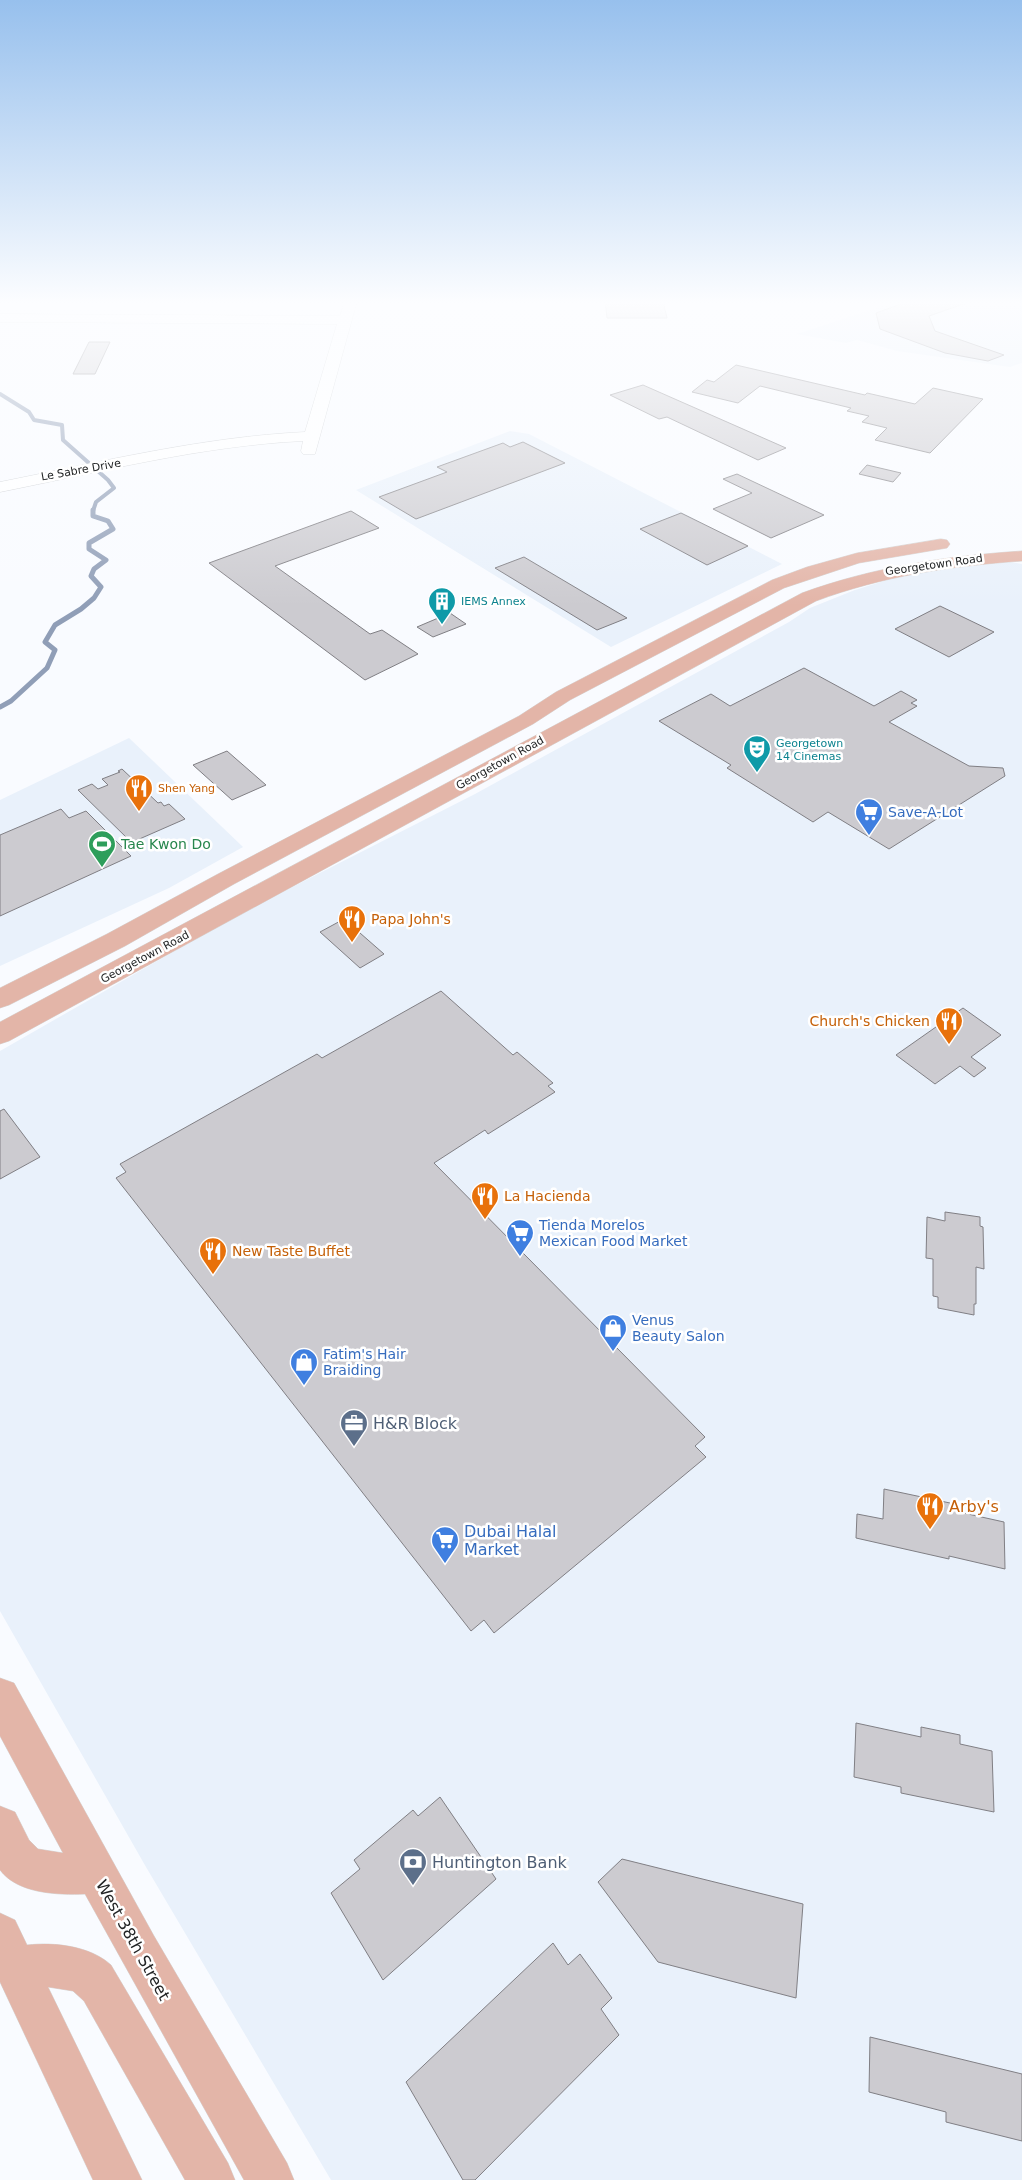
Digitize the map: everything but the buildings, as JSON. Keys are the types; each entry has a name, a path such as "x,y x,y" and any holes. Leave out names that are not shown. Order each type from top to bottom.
{"main road":[{"name":"Georgetown Road","path":"0,999 116,940 226,879 526,720 563,696 770,587 813,571 879,553 932,544 1022,538"},
{"name":"Georgetown Road","path":"0,1034 809,596 856,580 915,566 971,559 1022,556"},
{"name":"West 38th Street","path":"0,1697 139,1952 270,2180"},
{"path":"0,1827 17,1858 28,1869 64,1874 96,1873"},
{"path":"8,1952 118,2180"},
{"path":"8,1952 49,1965 82,1972 95,1980 108,1998 211,2180"}],"street":[{"name":"Le Sabre Drive","path":"0,487 75,471 229,443 310,443 321,403"}],"shaded area":[{"path":"510,431 529,434 782,564 611,647 356,490"},
{"path":"1010,562 1022,564 1022,2180 331,2180 146,1867 0,1611 0,1051 241,913 475,794 789,622 810,608 855,590 897,577 934,569"},
{"path":"129,738 243,847 169,888 0,966 0,800"}],"waterway":[{"path":"14,403 29,412 34,420 62,425 63,440 108,480 114,488 96,502 93,511"},
{"path":"0,707 11,701 47,668 55,650 45,642 55,625 81,609 94,598 101,587 91,576 94,569 106,560 89,549 89,543 113,529 108,521 93,516 93,511"}],"place":[{"name":"IEMS Annex","path":"442,625"},
{"name":"Georgetown 14 Cinemas","path":"757,773"},
{"name":"Shen Yang","path":"139,812"},
{"name":"Save-A-Lot","path":"869,836"},
{"name":"Tae Kwon Do","path":"102,868"},
{"name":"Papa John's","path":"352,943"},
{"name":"Church's Chicken","path":"949,1045"},
{"name":"La Hacienda","path":"485,1220"},
{"name":"Tienda Morelos Mexican Food Market","path":"520,1257"},
{"name":"New Taste Buffet","path":"213,1275"},
{"name":"Venus Beauty Salon","path":"613,1352"},
{"name":"Fatim's Hair Braiding","path":"304,1386"},
{"name":"H&R Block","path":"354,1447"},
{"name":"Arby's","path":"930,1530"},
{"name":"Dubai Halal Market","path":"445,1564"},
{"name":"Huntington Bank","path":"413,1886"}]}
